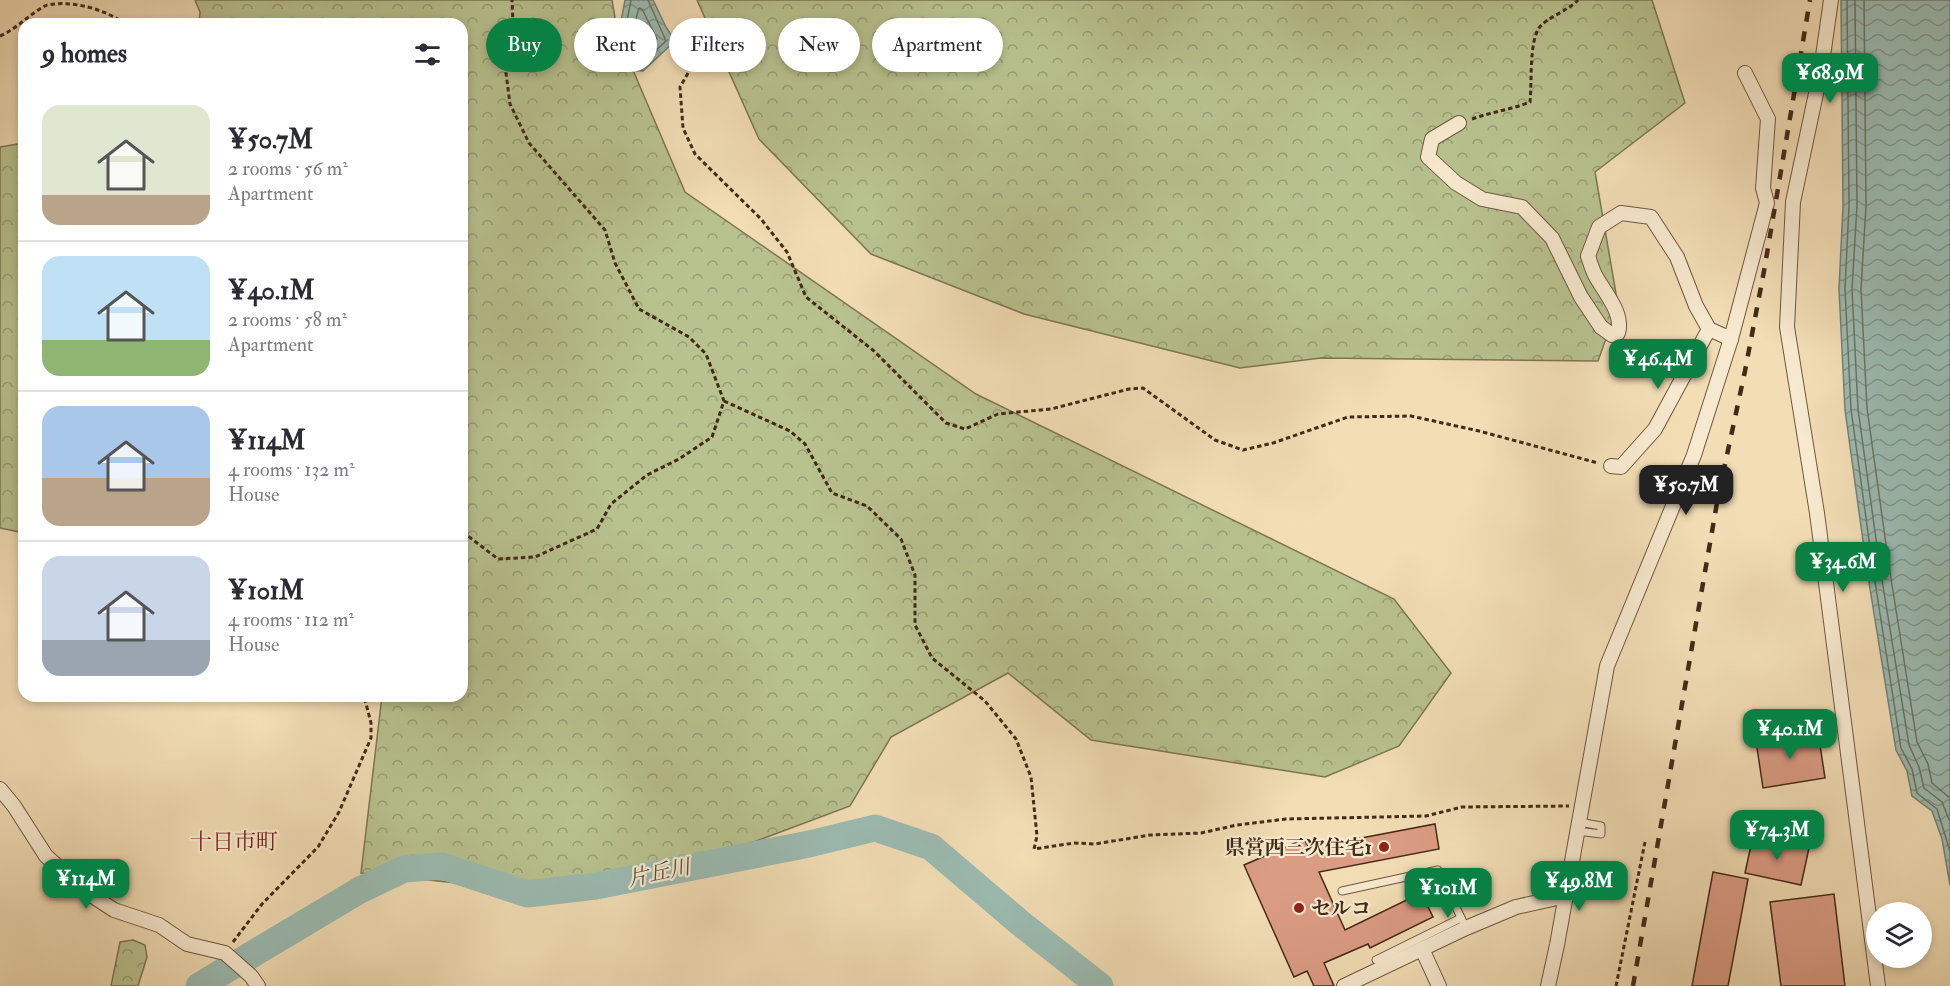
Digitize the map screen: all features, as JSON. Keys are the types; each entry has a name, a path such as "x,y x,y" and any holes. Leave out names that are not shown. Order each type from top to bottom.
{"street":[{"path":"1831,0 1821,70 1793,202 1787,327 1818,525 1878,986"},
{"path":"1548,986 1607,666 1694,455 1731,339 1767,203 1763,188 1768,119 1745,73"},
{"path":"1459,123 1432,139 1428,157 1456,183 1482,199 1522,207 1552,238 1581,297 1601,327 1611,335 1618,333 1620,326 1610,298 1594,274 1588,256 1599,227 1621,213 1651,217 1677,257 1696,306 1709,329 1731,339"},
{"path":"1767,203 1774,206 1793,202"},
{"path":"1611,466 1621,467 1655,429 1709,329"},
{"path":"0,789 14,806 46,856 85,891 114,910 159,925 187,944 227,955 258,986"},
{"path":"1344,986 1422,949 1464,923 1516,907 1566,896"},
{"path":"1422,949 1439,986"}],"lane":[{"path":"1342,891 1438,870 1464,923 1376,960"}],"path":[{"path":"468,536 498,559 535,557 597,529 611,504 647,475 679,459 712,436 724,400 706,354 689,337 639,309 615,263 605,230 529,143 510,104 506,73 513,24 512,0"},
{"path":"1459,123 1490,112 1509,111 1530,102 1533,48 1540,27 1578,0"},
{"path":"28,18 46,6 60,1 88,5 117,18"},
{"path":"0,36 18,24"},
{"path":"689,72 680,87 683,128 695,154 761,219 774,235 787,252 807,297 874,351 946,423 964,429 998,414 1051,409 1129,389 1143,388 1215,440 1243,450 1273,443 1348,417 1411,416 1479,431 1611,466"},
{"path":"724,400 790,431 805,444 832,493 867,506 901,539 915,575 915,625 932,658 985,701 1016,739 1031,777 1037,836 1034,849 1074,843 1095,844 1150,835 1201,833 1237,825 1286,819 1426,816 1462,807 1581,805"},
{"path":"227,955 262,904 318,847 339,812 371,738 371,723 366,702"},
{"path":"1616,986 1645,842"}],"green space":[{"path":"195,0 612,0 615,18 574,18 574,72 634,72 685,192 976,394 1394,599 1451,673 1399,746 1325,777 1091,740 1008,673 891,737 850,806 692,865 535,891 361,873 381,702 468,702 468,18 200,18 200,12"},
{"path":"697,0 1652,0 1685,103 1595,172 1618,305 1598,361 1321,358 1240,368 1024,314 871,254 759,139 729,72 766,72 766,18 705,18"},
{"path":"18,144 18,532 0,528 0,147"},
{"path":"133,940 145,945 147,957 138,986 111,986 120,942"}],"water":[{"path":"625,0 653,0 669,32 669,47 657,58 657,18 622,18"},
{"path":"1841,0 1950,0 1950,885 1942,839 1932,811 1912,796 1907,771 1896,750 1867,570 1845,410 1839,289 1843,206"}],"building":[{"path":"1818,732 1825,778 1763,788 1756,741"},
{"name":"セルコ","path":"1435,824 1439,849 1319,872 1345,930 1421,893 1433,917 1370,948 1368,944 1324,963 1334,986 1314,986 1307,971 1294,977 1244,865 1304,839 1309,848"},
{"path":"1753,836 1809,848 1801,885 1745,873"},
{"path":"1713,872 1748,879 1728,986 1692,986"},
{"path":"1834,894 1845,986 1781,986 1770,902"}],"waterway":[{"name":"片丘川","path":"199,986 360,890 404,869 442,866 527,894 596,886 809,844 875,828 931,847 1019,922 1100,986"}],"railway":[{"path":"1633,986 1718,497 1764,271 1810,0"}],"place":[{"name":"県営西三次住宅1","path":"1384,847"},
{"name":"セルコ","path":"1299,908"}],"district":[{"name":"十日市町","path":"234,842"}]}
